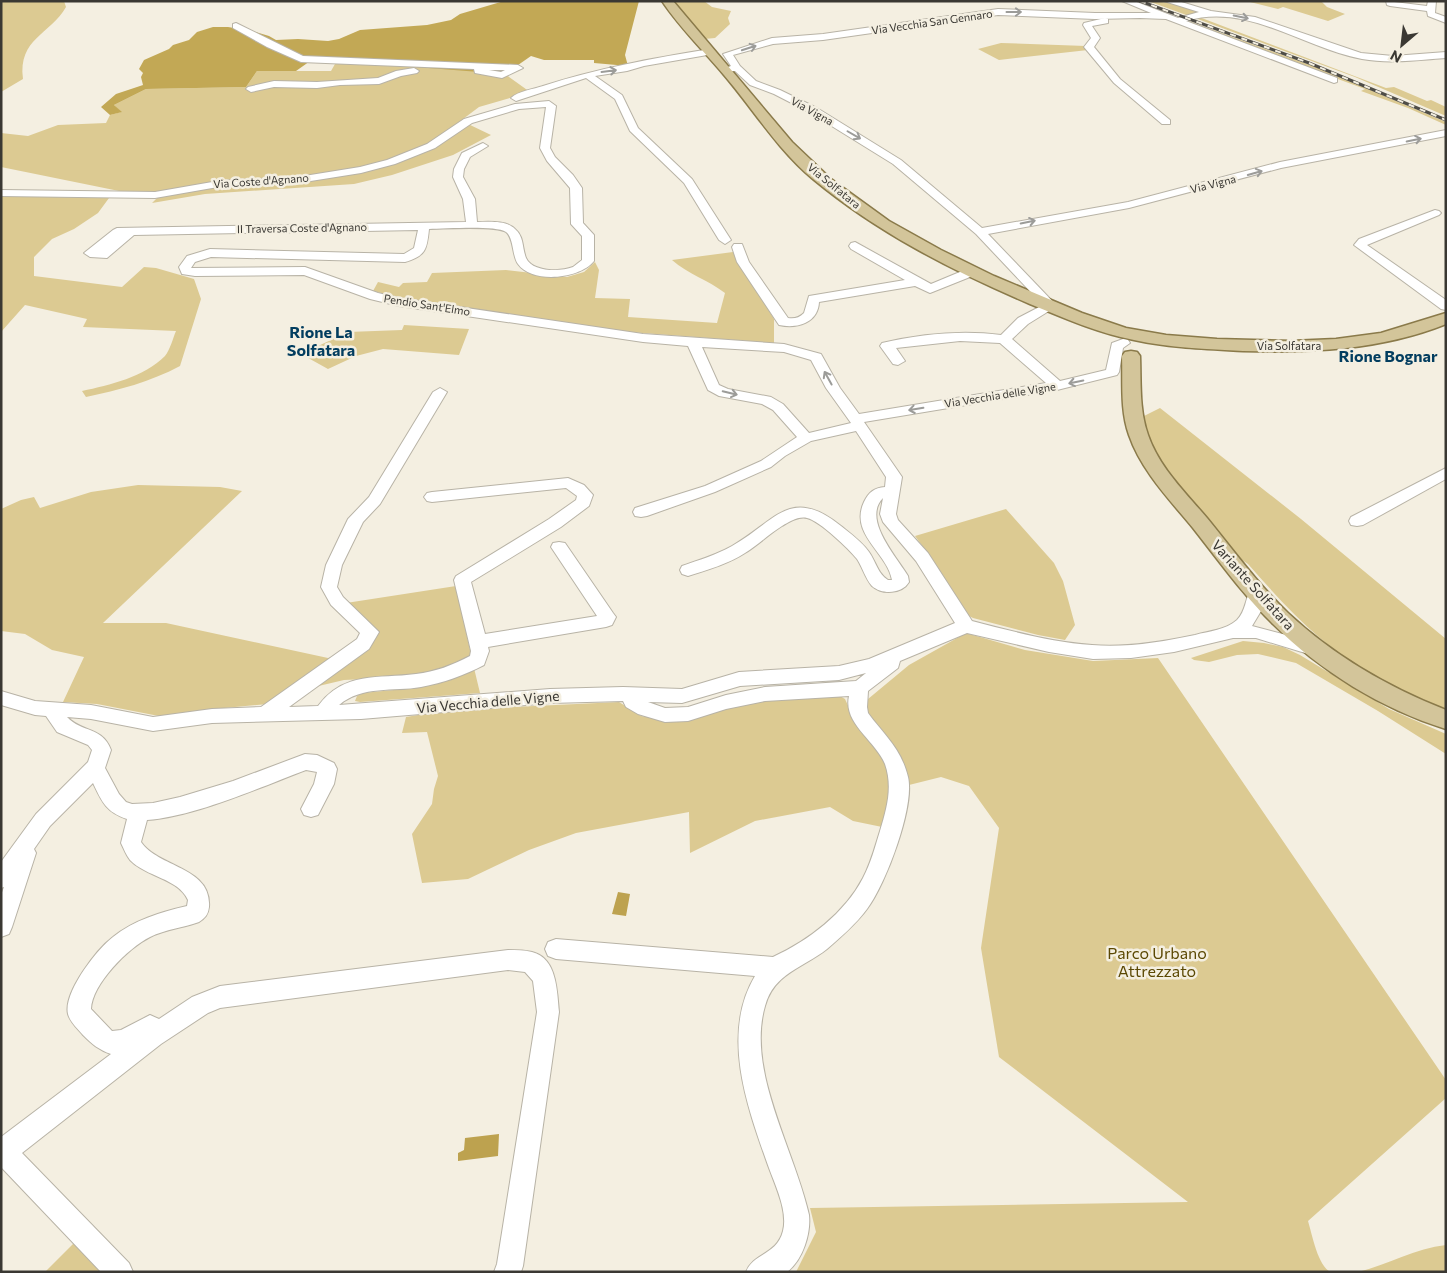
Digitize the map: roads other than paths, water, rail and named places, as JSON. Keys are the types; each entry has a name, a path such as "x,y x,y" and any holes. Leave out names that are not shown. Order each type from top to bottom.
{"main road":[{"name":"Via Solfatara","path":"667,1 675,14 710,52 731,69 809,168 856,205 883,223 971,272 1089,322 1131,345"},
{"name":"Via Solfatara","path":"1051,306 1164,337 1208,344 1272,346 1333,345 1394,336 1425,327 1446,318"},
{"path":"1111,323 1131,345 1148,344 1164,337"},
{"name":"Variante Solfatara","path":"1131,345 1135,418 1140,441 1159,473 1257,593 1281,619 1316,649 1346,670 1395,697 1446,720"}],"street":[{"path":"1126,1 1334,80"},
{"path":"1168,1 1273,25 1361,56 1385,59 1446,56"},
{"path":"1388,2 1431,5 1431,14 1446,20"},
{"name":"Via Vecchia San Gennaro","path":"731,69 728,54 772,41 822,37 998,12 1165,17"},
{"path":"1176,21 1214,13"},
{"path":"1132,15 1087,25 1096,38 1089,47 1117,81 1166,122"},
{"path":"236,26 270,45 301,59 355,66 427,71 444,76 481,69 355,66 340,82"},
{"path":"587,75 632,67 642,63 710,52"},
{"name":"Via Vigna","path":"731,69 754,83 813,110 884,153 917,178 980,232 1051,306"},
{"path":"251,89 274,84 316,86 340,82 379,81 399,73 416,71"},
{"path":"587,75 618,96 634,129 688,181 725,240"},
{"name":"Via Coste d'Agnano","path":"1,193 155,195 218,184 298,180 361,170 413,154 431,146 468,121 466,117 486,107 587,75"},
{"name":"II Traversa Coste d'Agnano","path":"132,232 500,226 510,230 515,236 520,258 524,264 533,270 544,273 568,272 584,265 588,261 588,235 577,224 576,189 566,174 546,154 545,148 552,106 543,103 518,106 468,121"},
{"name":"Via Vigna","path":"980,232 1129,205 1289,163 1446,133"},
{"path":"472,225 469,199 458,177 459,169 466,155 483,146"},
{"path":"1435,213 1363,242 1360,245 1446,306"},
{"name":"Pendio Sant'Elmo","path":"424,226 422,248 405,258 210,253 191,259 185,267 186,271 195,272 305,271 374,296 399,302 643,338 693,343"},
{"path":"855,246 930,289 971,272"},
{"path":"738,247 743,262 784,322 797,324 807,318 814,307 813,299 917,282"},
{"path":"1004,339 1023,321 1051,306"},
{"path":"898,361 887,346 940,336 977,336 1004,339 1057,386"},
{"path":"806,438 778,407 766,400 724,393 713,387 693,343 784,348 809,354 816,358 833,388 891,470 894,477 888,514 891,522 922,557 966,626 1049,646 1093,652 1131,651 1177,646 1281,619"},
{"name":"Via Vecchia delle Vigne","path":"856,422 1100,377 1112,372 1117,346 1131,345"},
{"path":"264,715 363,644 370,632 337,601 329,586 334,565 356,519 375,500 440,392"},
{"path":"641,512 710,490 758,468 806,438 856,422"},
{"path":"1357,521 1446,473"},
{"path":"322,714 328,704 338,694 358,685 416,681 458,670 478,660 480,651 462,580 469,574 555,524 583,502 585,495 579,488 568,483 432,497"},
{"path":"688,570 722,558 740,549 793,513 804,512 812,513 826,522 863,555 878,581 885,586 896,586 901,582 900,576 869,526 866,512 874,497 880,492 892,491"},
{"path":"478,642 606,622 607,617 559,547"},
{"path":"1245,629 1252,613 1257,593"},
{"name":"Via Vecchia delle Vigne","path":"1,698 21,705 52,710 91,712 153,724 212,716 361,712 550,696 623,694 682,696 704,692 739,680 839,673 873,665 966,626"},
{"path":"1245,629 1316,649"},
{"path":"633,702 645,709 665,715 688,714 726,702 765,694 860,688 908,650"},
{"path":"759,1272 782,1259 797,1231 793,1196 777,1154 752,1068 749,1033 754,1005 761,985 776,968 800,956 856,907 872,880 887,841 900,783 896,770 882,742 863,723 860,716 856,701 860,688"},
{"path":"1,879 32,833 95,768 101,759 102,752 97,742 88,735 67,729 59,722 52,710"},
{"path":"95,768 119,808 131,814 140,814 208,798 305,762 317,763 326,769 324,784 311,809"},
{"path":"140,814 134,826 131,843 140,856 174,875 197,892 200,903 198,911 191,916 162,922 149,927 120,944 97,971 80,998 79,1013 103,1040 114,1044 131,1037 153,1024 169,1025"},
{"path":"1,927 32,833"},
{"path":"556,949 776,968"},
{"path":"120,1272 3,1150 169,1025 200,1004 220,998 508,960 531,962 544,977 548,1012 510,1266 507,1272"}],"railway":[{"path":"1140,1 1309,63 1446,120"}],"district":[{"name":"Rione La Solfatara","path":"321,341"},
{"name":"Rione Bognar","path":"1388,356"}],"park label":[{"name":"Parco Urbano Attrezzato","path":"1157,962"}]}
